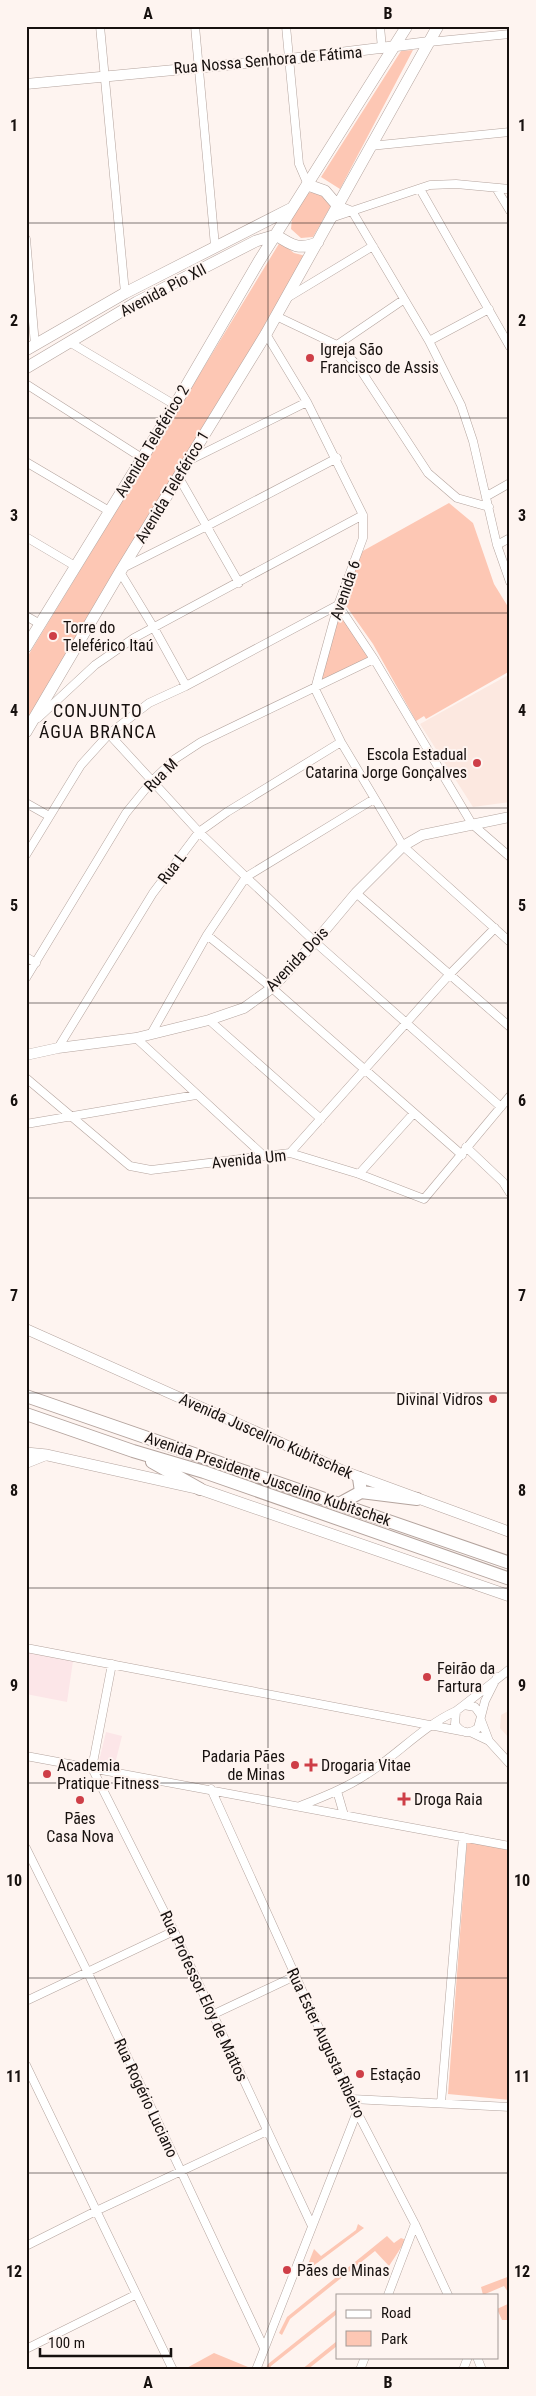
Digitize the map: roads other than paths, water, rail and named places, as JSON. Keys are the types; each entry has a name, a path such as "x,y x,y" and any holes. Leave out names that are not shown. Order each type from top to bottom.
{"highway":[{"name":"Avenida Presidente Juscelino Kubitschek","path":"27,1396 510,1563"},
{"name":"Avenida Presidente Juscelino Kubitschek","path":"26,1414 133,1451 204,1472 510,1579"},
{"path":"133,1451 200,1489"},
{"path":"359,1478 360,1492"},
{"path":"339,1504 360,1492 417,1499"}],"main road":[{"name":"Avenida Pio XII","path":"26,368 71,343 137,302 246,246 276,235 308,185 387,48 407,26"},
{"path":"276,235 294,247 300,248 318,242 438,26"},
{"path":"308,185 325,191 337,205"},
{"name":"Avenida Pio XII","path":"31,348 125,293 293,207"},
{"name":"Avenida Teleférico 2","path":"26,647 175,405 276,235"},
{"name":"Avenida Teleférico 1","path":"29,728 121,570 266,334 318,242"},
{"path":"246,246 254,252 259,261"},
{"name":"Avenida Presidente Juscelino Kubitschek","path":"26,1453 47,1455 200,1489 510,1596"}],"street":[{"path":"100,26 125,293"},
{"path":"196,26 215,246"},
{"path":"286,26 299,164 308,185"},
{"path":"380,26 387,48"},
{"name":"Rua Nossa Senhora de Fátima","path":"26,84 104,75 290,59 510,34"},
{"path":"370,146 510,132"},
{"path":"331,218 430,185 443,184 510,189"},
{"path":"496,188 510,211"},
{"path":"420,189 509,344"},
{"path":"337,205 352,211 429,341 468,422 487,496 497,545 510,582"},
{"path":"26,239 31,348"},
{"path":"286,298 373,246"},
{"path":"337,345 403,300"},
{"path":"429,341 488,309"},
{"path":"276,316 337,345 358,366 428,473 457,498 489,508"},
{"name":"Avenida 6","path":"266,334 307,402 337,458 363,515 363,538 338,605 315,689"},
{"path":"71,343 175,405"},
{"path":"26,384 142,458"},
{"path":"188,462 307,402"},
{"path":"203,436 207,445 216,447"},
{"path":"186,686 121,570 337,458"},
{"path":"26,462 109,511"},
{"path":"178,476 239,583"},
{"path":"487,496 510,483"},
{"path":"29,728 77,682 113,652 363,515"},
{"path":"26,538 75,566"},
{"path":"497,545 510,538"},
{"path":"26,855 80,765 110,734 149,703 186,686 338,605 374,659 472,824 510,857"},
{"path":"26,616 40,624"},
{"name":"Rua M","path":"26,978 126,813 152,781 175,759 201,742 315,689 374,659"},
{"path":"56,681 69,684 77,682"},
{"path":"315,689 341,742 403,846 510,942"},
{"path":"110,734 200,832 246,877 315,942 501,1107"},
{"name":"Rua L","path":"58,1048 153,893 200,832 227,812 341,742"},
{"path":"151,1034 207,935 246,877 374,799"},
{"path":"26,803 49,816"},
{"name":"Avenida Dois","path":"26,1054 136,1038 209,1020 244,1008 272,988 315,942 356,893 403,846 422,835 510,816"},
{"path":"356,893 449,976 510,1027"},
{"path":"290,1153 494,928"},
{"path":"207,935 272,988 413,1114 503,1182 510,1193"},
{"path":"26,957 36,963"},
{"path":"209,1020 321,1118"},
{"path":"136,1038 264,1156"},
{"name":"Avenida Um","path":"26,1078 130,1166 151,1170 290,1153 359,1174 424,1199 510,1096"},
{"path":"26,1124 196,1095"},
{"path":"359,1174 413,1114"},
{"name":"Avenida Juscelino Kubitschek","path":"26,1329 359,1478 510,1532"},
{"path":"26,1463 47,1455"},
{"path":"26,1648 430,1726 470,1732 489,1741 510,1764"},
{"path":"92,1768 112,1664"},
{"path":"300,1806 337,1791 367,1774 430,1726 456,1711 497,1677 510,1669"},
{"path":"470,1732 478,1728 497,1677"},
{"path":"464,1705 472,1706 481,1717 489,1741"},
{"path":"456,1711 454,1720 461,1731"},
{"path":"26,1756 510,1846"},
{"name":"Rua Professor Eloy de Mattos","path":"92,1768 174,1931 312,2226"},
{"name":"Rua Ester Augusta Ribeiro","path":"211,1789 357,2112 415,2224 448,2294"},
{"path":"337,1791 344,1815"},
{"path":"441,2103 463,1837"},
{"name":"Rua Rogério Luciano","path":"26,1848 87,1971 264,2348"},
{"path":"26,2002 87,1971 174,1931"},
{"path":"212,2015 296,1976"},
{"path":"26,2065 172,2370"},
{"path":"352,2100 510,2107"},
{"path":"256,2370 357,2112"},
{"path":"26,2246 96,2210 267,2130"},
{"path":"388,2294 415,2224"},
{"path":"26,2349 135,2294"},
{"path":"360,2370 365,2358"},
{"path":"463,2370 468,2358"},
{"path":"477,2358 482,2370"}],"place":[{"name":"Igreja São Francisco de Assis","path":"310,358"},
{"name":"Torre do Teleférico Itaú","path":"53,636"},
{"name":"Escola Estadual Catarina Jorge Gonçalves","path":"477,763"},
{"name":"Divinal Vidros","path":"493,1399"},
{"name":"Feirão da Fartura","path":"427,1677"},
{"name":"Padaria Pães de Minas","path":"295,1765"},
{"name":"Drogaria Vitae","path":"311,1765"},
{"name":"Academia Pratique Fitness","path":"47,1774"},
{"name":"Droga Raia","path":"404,1799"},
{"name":"Pães Casa Nova","path":"80,1800"},
{"name":"Estação","path":"360,2074"},
{"name":"Pães de Minas","path":"287,2270"}],"district":[{"name":"CONJUNTO ÁGUA BRANCA","path":"98,720"}]}
